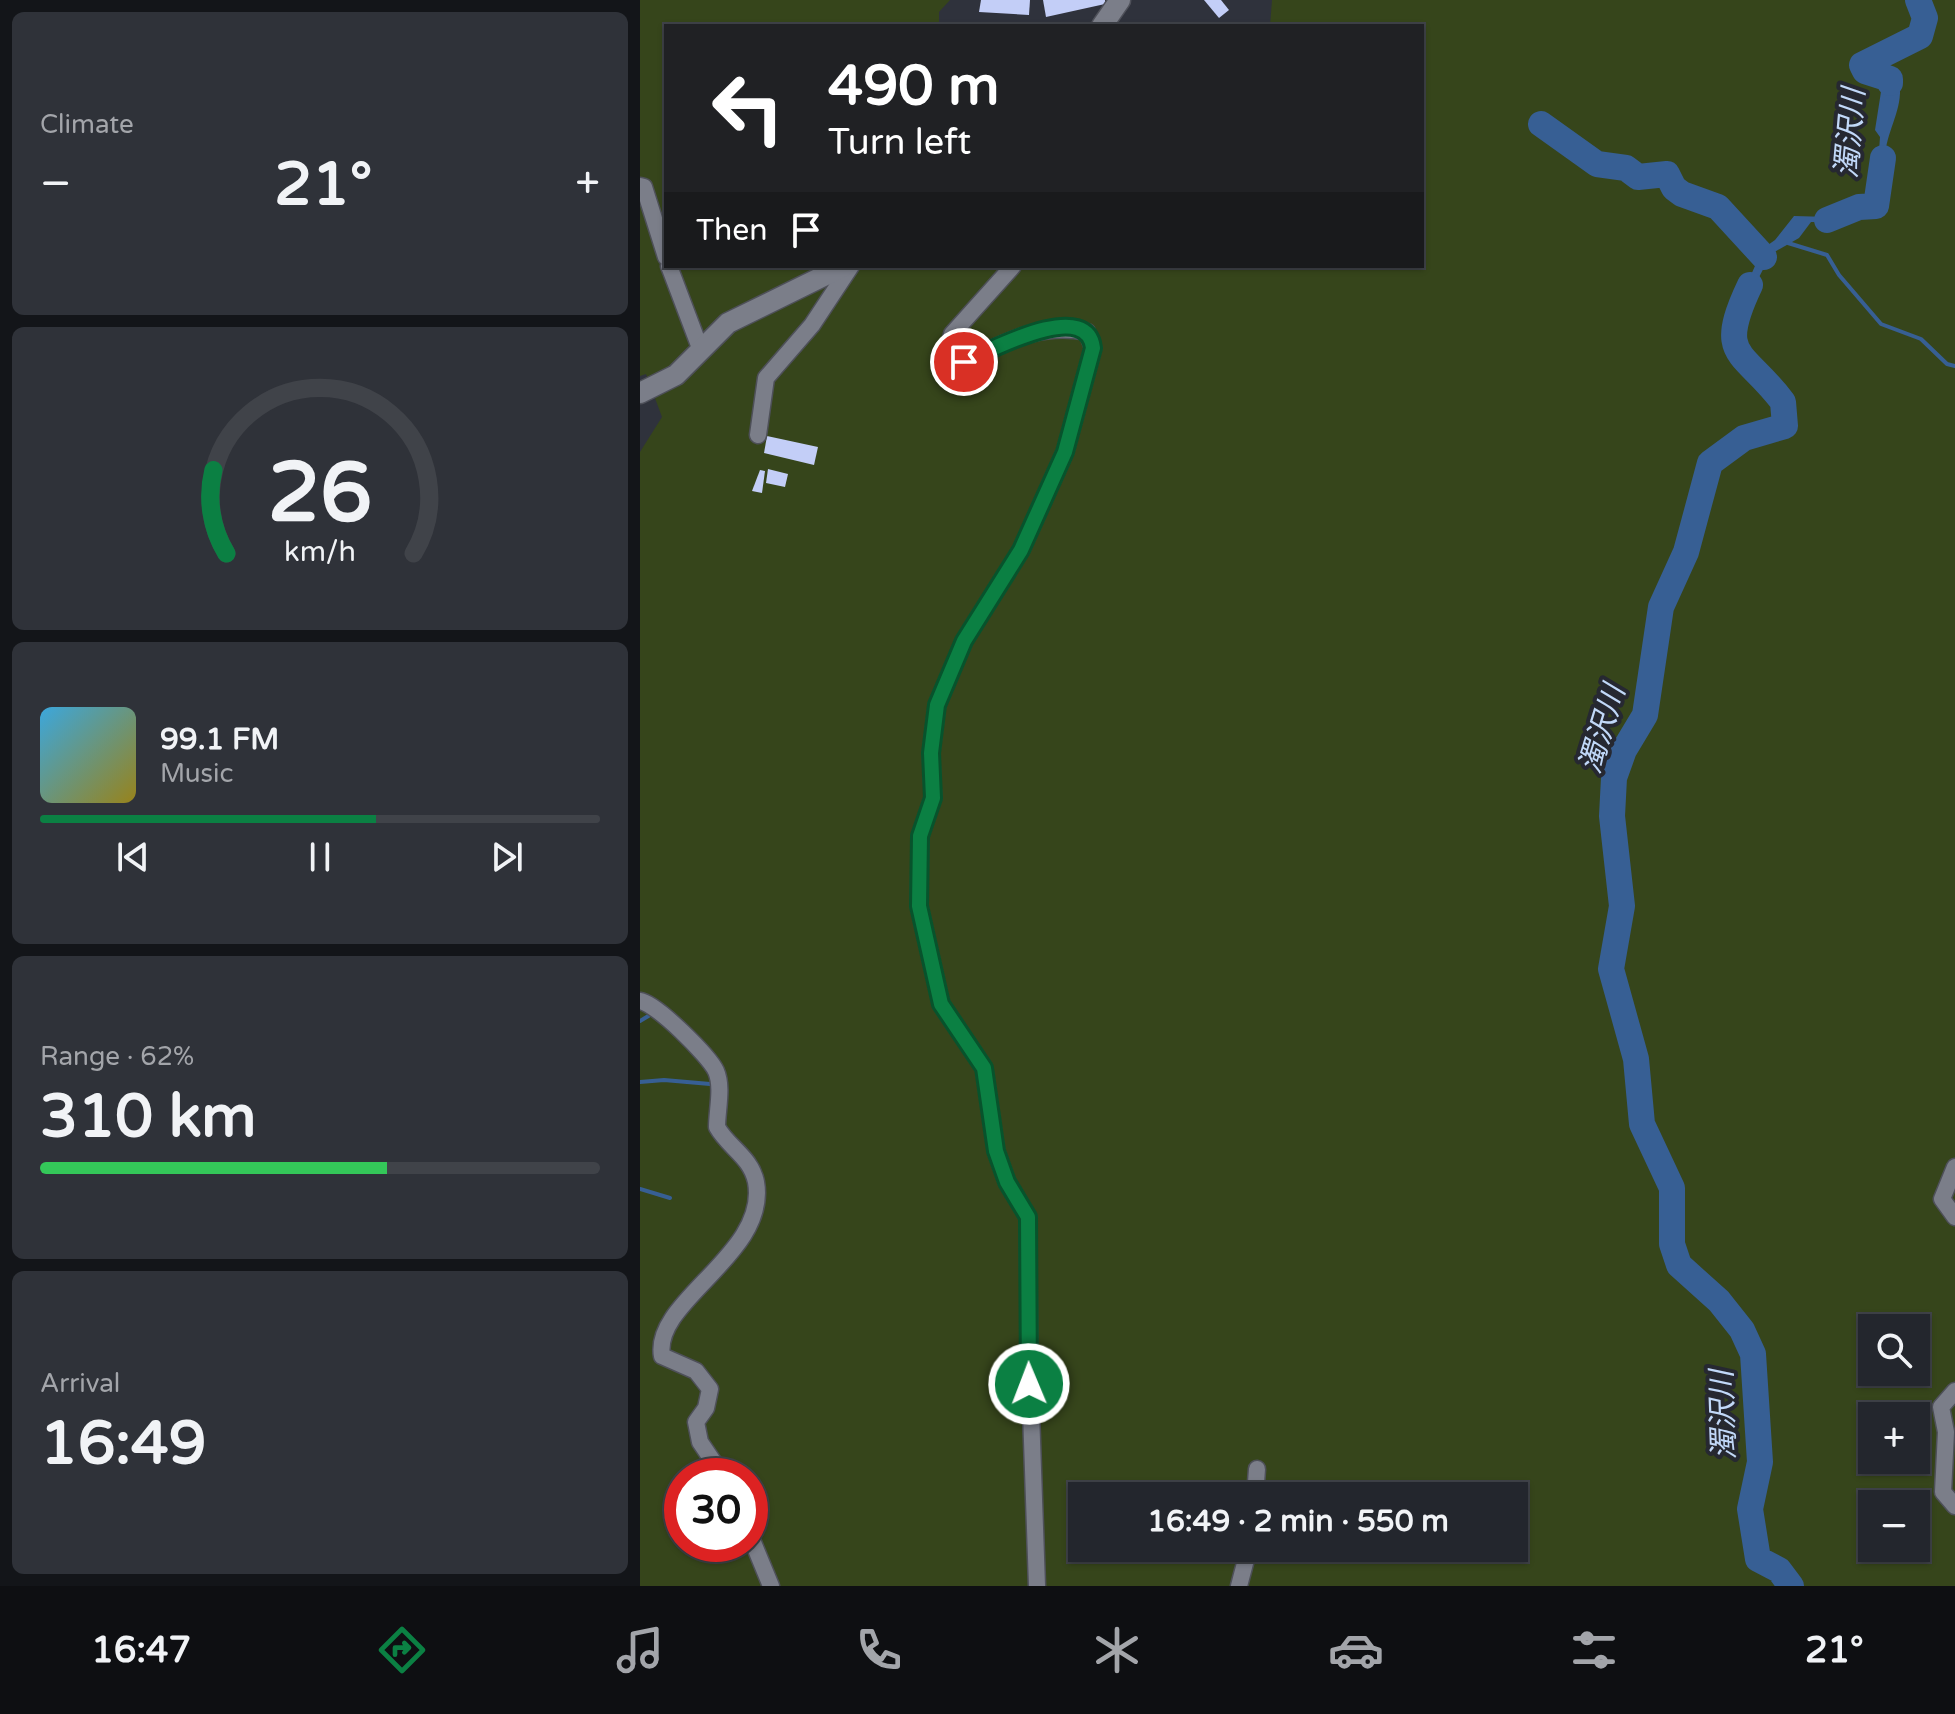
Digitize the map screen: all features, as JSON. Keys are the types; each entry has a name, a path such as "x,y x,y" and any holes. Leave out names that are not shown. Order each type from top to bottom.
{"street":[{"path":"1103,24 1120,0"},
{"path":"640,186 644,187 664,251"},
{"path":"670,268 700,348"},
{"path":"640,393 676,375 728,323 840,268"},
{"path":"758,435 766,378 812,325 850,268"},
{"path":"1011,268 952,334 949,349 955,357 964,362 1011,338 1060,329 1087,332 1093,348 1058,466 1021,550 964,641 937,705 931,753 933,798 920,836 919,906 941,1004 984,1068 996,1151 1007,1182 1028,1217 1030,1398 1037,1586"},
{"path":"640,1001 661,1010 715,1069 719,1089 717,1127 726,1142 739,1150 756,1183 747,1228 725,1261 669,1320 660,1342 662,1356 696,1371 710,1389 706,1408 696,1422 700,1442 711,1458"},
{"path":"1955,1167 1942,1199 1955,1217"},
{"path":"1955,1391 1941,1407 1946,1432 1943,1492 1955,1506"},
{"path":"1256,1482 1257,1469"},
{"path":"761,1562 771,1586"},
{"path":"1239,1586 1245,1562"}],"green space":[{"path":"640,0 950,0 939,12 939,24 664,24 664,268 1424,268 1424,24 1270,24 1272,0 1955,0 1955,1586 640,1586 640,452 662,417 646,374 640,376"}],"water":[{"path":"1861,68 1888,73 1899,80 1900,98 1885,154 1880,193 1876,192 1880,137 1875,130 1883,79 1864,74"},
{"path":"1860,205 1860,210 1832,222 1811,222 1799,238 1771,254 1739,316 1734,314 1758,259 1758,252 1775,240 1794,216 1830,217"}],"building":[{"path":"981,0 1030,0 1029,15 979,12"},
{"path":"1043,0 1105,0 1105,4 1046,17"},
{"path":"1204,0 1221,0 1229,10 1219,18"},
{"path":"767,436 818,447 814,465 764,453"},
{"path":"768,469 788,474 785,487 766,483"},
{"path":"760,470 765,471 762,493 752,491"}],"waterway":[{"name":"濁沢川","path":"1890,83 1890,79 1865,71 1862,65 1920,36 1925,18 1918,0"},
{"path":"1541,124 1597,164 1626,168 1638,177 1667,174 1674,188 1682,194 1718,207 1764,257"},
{"name":"濁沢川","path":"1827,220 1859,207 1876,206 1883,158"},
{"path":"1788,243 1827,255 1839,275 1881,324 1921,339 1947,364 1955,366"},
{"name":"濁沢川","path":"1750,285 1735,327 1735,341 1738,351 1783,402 1785,426 1744,438 1710,463 1686,552 1661,607 1645,715 1624,750 1614,778 1612,816 1622,906 1611,969 1636,1059 1642,1124 1672,1188 1672,1244 1679,1265 1719,1301 1742,1330 1753,1354 1760,1462 1750,1509 1758,1559 1779,1570 1791,1586"},
{"path":"640,1021 650,1015"},
{"path":"640,1082 664,1080 710,1084"},
{"path":"640,1189 670,1198"}],"route":[{"path":"964,362 1011,338 1034,331 1075,330 1087,332 1092,339 1093,348 1065,452 1021,550 964,641 937,705 931,753 933,798 920,836 919,906 941,1004 984,1068 996,1151 1007,1182 1028,1217 1029,1384"}]}
